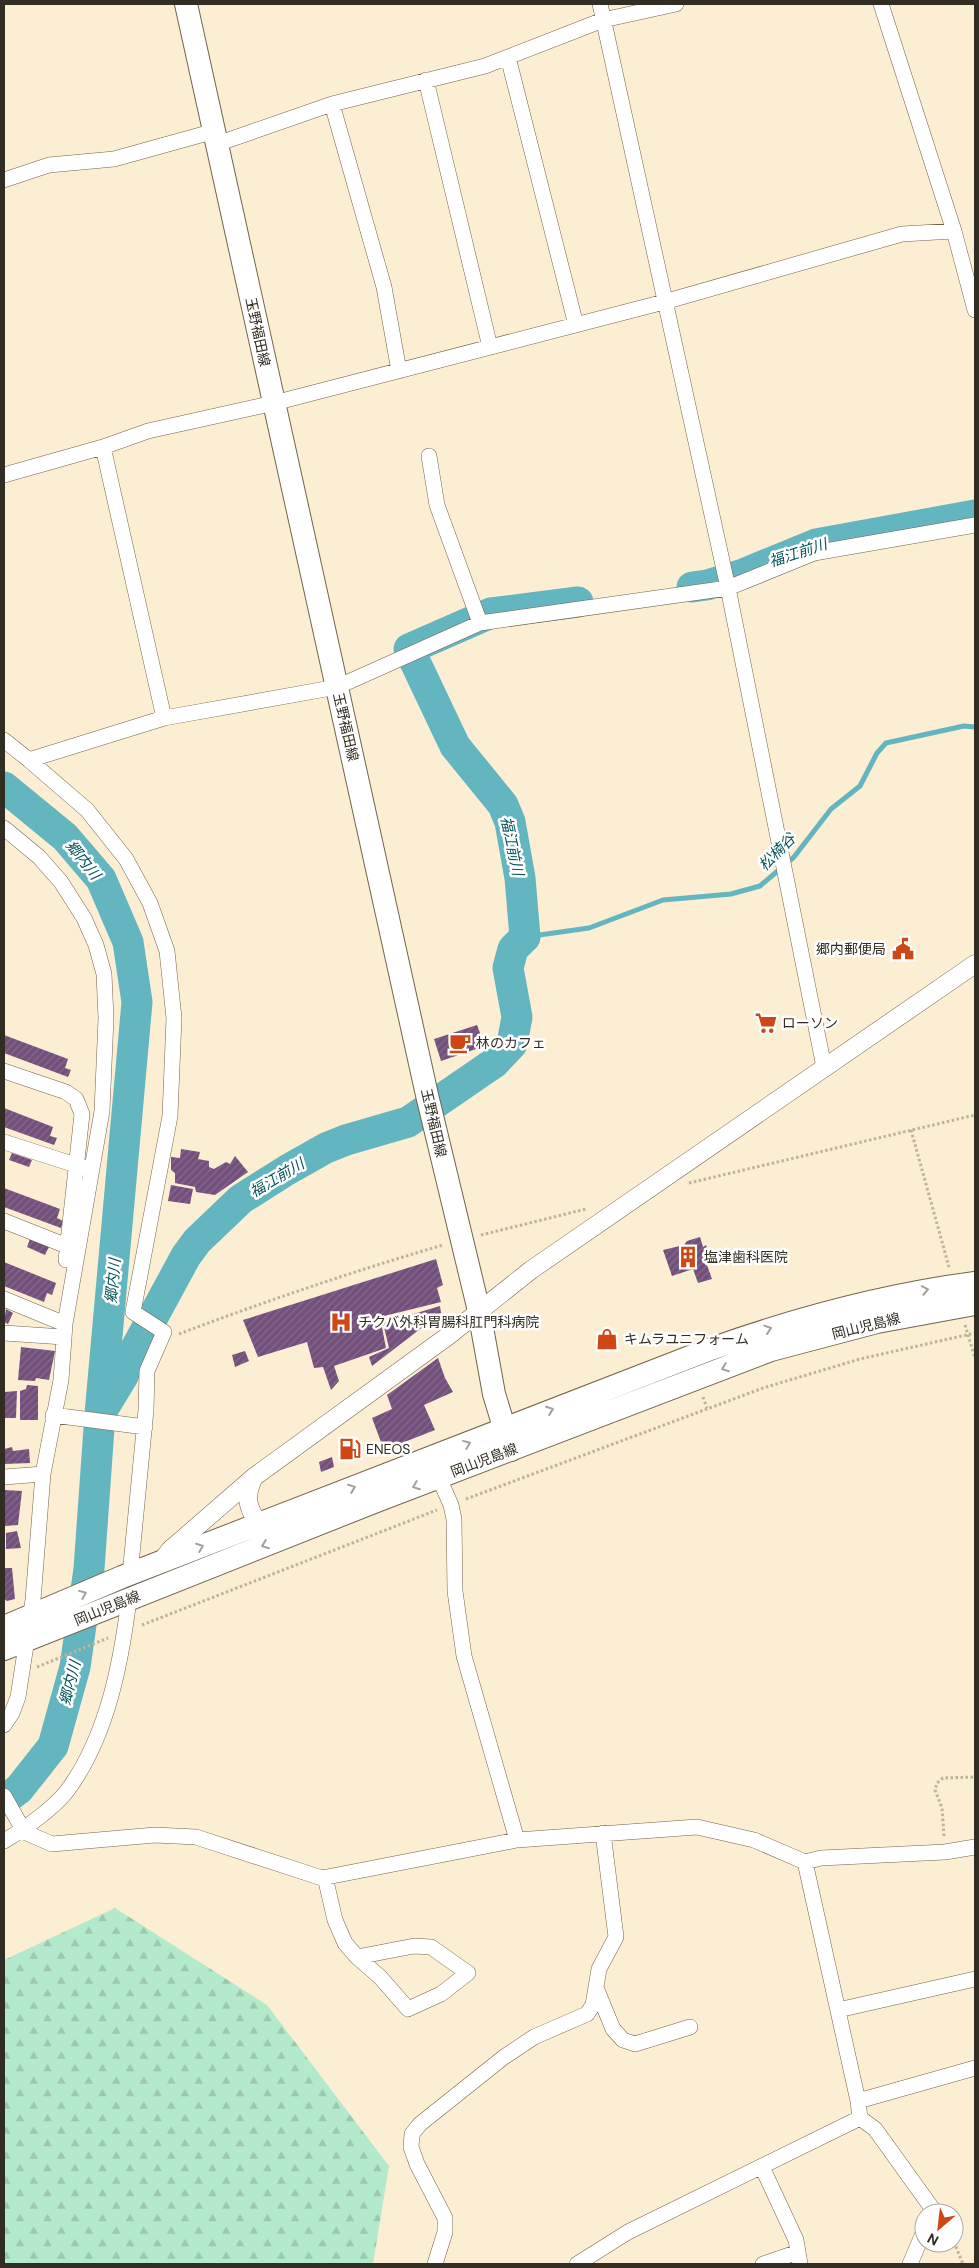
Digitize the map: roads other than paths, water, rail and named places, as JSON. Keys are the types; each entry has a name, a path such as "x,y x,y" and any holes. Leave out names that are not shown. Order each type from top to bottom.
{"main road":[{"name":"玉野福田線","path":"188,4 427,1095 467,1238 494,1394 511,1450"},
{"name":"岡山児島線","path":"4,1627 35,1625 124,1600 377,1490 504,1428 779,1325 854,1305 966,1295"},
{"name":"岡山児島線","path":"4,1650 35,1625 126,1576 260,1524 377,1490 439,1478 771,1350 877,1322 966,1295"}],"street":[{"path":"600,4 728,588 824,1067"},
{"path":"4,180 49,165 114,158 216,138 332,104 485,66 603,20 676,4"},
{"path":"882,4 954,230 975,310"},
{"path":"508,57 576,325"},
{"path":"426,80 490,347"},
{"path":"332,104 384,287 399,371"},
{"path":"4,475 103,447 148,431 274,403 576,325 664,302 902,234 954,230"},
{"path":"103,447 164,718"},
{"path":"429,456 437,505 480,623"},
{"path":"29,760 164,718 337,687 480,623 728,588 814,553 975,525"},
{"path":"4,740 87,810 126,859 150,903 167,951 174,1018 170,1116 133,1312 159,1334 147,1371 126,1576"},
{"path":"4,828 39,857 61,882 84,918 96,945 104,974 106,1018 103,1101 94,1169 73,1248"},
{"path":"161,1562 170,1550 254,1476 448,1336 531,1270 975,964"},
{"path":"4,1071 66,1092 76,1099 82,1114 77,1166 73,1248 62,1327 58,1416 43,1474 35,1625 18,1697 12,1713 4,1725"},
{"path":"4,1142 77,1166 94,1169"},
{"path":"4,1222 73,1248"},
{"path":"4,1298 62,1327"},
{"path":"4,1333 62,1327"},
{"path":"58,1416 142,1427"},
{"path":"4,1477 43,1474"},
{"path":"254,1476 249,1488 248,1509 260,1524"},
{"path":"439,1478 451,1505 454,1519 455,1591 464,1656 517,1840"},
{"path":"4,1841 66,1792 90,1752 109,1700 124,1600"},
{"path":"4,1796 21,1828 52,1844 155,1835 196,1837 325,1877 517,1840 697,1827 754,1840 805,1862 821,1858 944,1852 975,1848"},
{"path":"435,2264 445,2232 445,2218 417,2164 411,2147 412,2134 420,2124 504,2057 534,2037 587,2014 593,2005 599,1969 616,1937 604,1833"},
{"path":"805,1862 858,2100 860,2118 875,2129 928,2203"},
{"path":"325,1877 335,1920 345,1942 357,1957 380,1977 408,2009 441,1994 468,1973 431,1947 414,1946 357,1957"},
{"path":"838,2010 975,1978"},
{"path":"597,1990 613,2029 623,2040 635,2044 690,2027"},
{"path":"858,2100 975,2068"},
{"path":"577,2264 628,2232 860,2118"},
{"path":"762,2167 796,2240 799,2258 763,2264"}],"waterway":[{"name":"福江前川","path":"692,587 707,585 743,574 816,544 975,515"},
{"name":"福江前川","path":"100,1414 123,1376 129,1361 186,1256 197,1241 241,1199 326,1148 346,1140 408,1122 494,1063 512,1044 517,1017 508,968 513,949 525,937 520,878 510,822 503,805 455,746 409,649 491,613 578,602"},
{"name":"松楠谷","path":"525,937 589,928 663,900 731,894 760,886 794,857 831,809 860,786 877,753 886,743 964,726 975,727"},
{"name":"郷内川","path":"4,787 65,837 101,879 128,942 137,1002 100,1414 89,1569 75,1667 53,1746 19,1789 4,1800"}],"place":[{"name":"郷内郵便局","path":"903,949"},
{"name":"ローソン","path":"766,1023"},
{"name":"林のカフェ","path":"460,1043"},
{"name":"塩津歯科医院","path":"688,1257"},
{"name":"チクバ外科胃腸科肛門科病院","path":"341,1322"},
{"name":"キムラユニフォーム","path":"607,1339"},
{"name":"ENEOS","path":"350,1449"}]}
